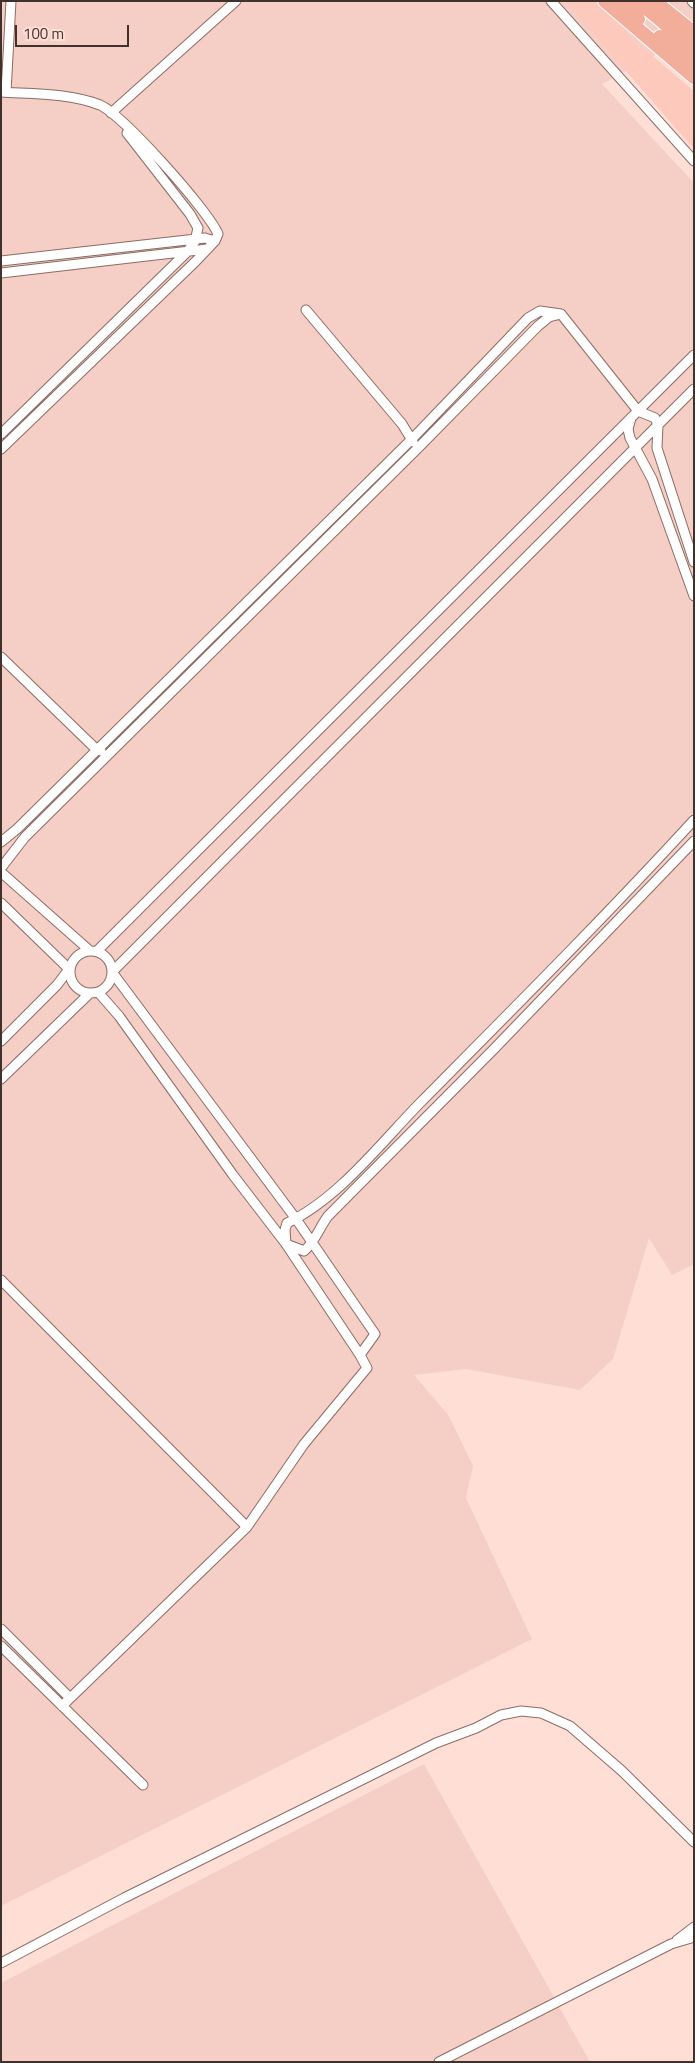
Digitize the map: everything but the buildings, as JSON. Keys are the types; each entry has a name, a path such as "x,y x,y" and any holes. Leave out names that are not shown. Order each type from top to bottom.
{"highway":[{"path":"605,1 694,77"},
{"path":"621,1 643,24 694,64"},
{"path":"638,1 694,48"},
{"path":"654,1 694,33"}],"street":[{"path":"1,449 208,249 216,241 218,234 214,225 201,208 147,146 102,106 74,98 4,92 11,1"},
{"path":"111,114 236,1"},
{"path":"551,1 694,161"},
{"path":"118,120 140,152 190,214 205,238"},
{"path":"1,434 187,252 195,241 198,228"},
{"path":"1,261 195,241 205,238 216,241"},
{"path":"1,273 208,249"},
{"path":"306,310 402,424 411,440 419,448"},
{"path":"1,842 17,830 411,440 528,318 540,311 561,314 634,415 655,418 658,425 657,448 694,562"},
{"path":"360,1355 375,1334 296,1219 112,972 111,964 106,956 93,950 1,870 25,837 419,448 538,326 549,317 561,314"},
{"path":"1,1041 57,985 69,969 75,956 106,944 694,355"},
{"path":"1,1079 94,993 106,987 112,972 694,389"},
{"path":"634,415 628,429 630,438 652,479 694,596"},
{"path":"678,551 689,548"},
{"path":"259,589 267,597"},
{"path":"1,657 96,750 111,752"},
{"path":"169,678 176,687"},
{"path":"286,1244 285,1230 287,1223 309,1212 336,1188 484,1039 694,820"},
{"path":"286,1244 304,1251 313,1244 317,1232 328,1216 494,1049 694,841"},
{"path":"1,904 69,969 70,980 74,986 94,993 119,1016 233,1175 286,1244 367,1368 304,1444 247,1526 69,1697 62,1706"},
{"path":"1,1280 247,1526"},
{"path":"1,1629 69,1697"},
{"path":"1,1646 143,1785"},
{"path":"1,1963 124,1898 436,1743 476,1728 500,1715 521,1711 541,1713 570,1726 622,1771 694,1842"},
{"path":"438,2062 671,1944 694,1927"},
{"path":"671,1944 694,1937"}],"shaded area":[{"path":"1,1 694,1 694,34 602,84 694,183 694,1264 672,1275 649,1238 613,1359 580,1390 466,1369 414,1375 449,1416 473,1466 466,1498 532,1639 1,1906"},
{"path":"565,1 596,1 629,36 694,91 694,149"},
{"path":"424,1764 590,2062 1,2062 1,1983"}]}
